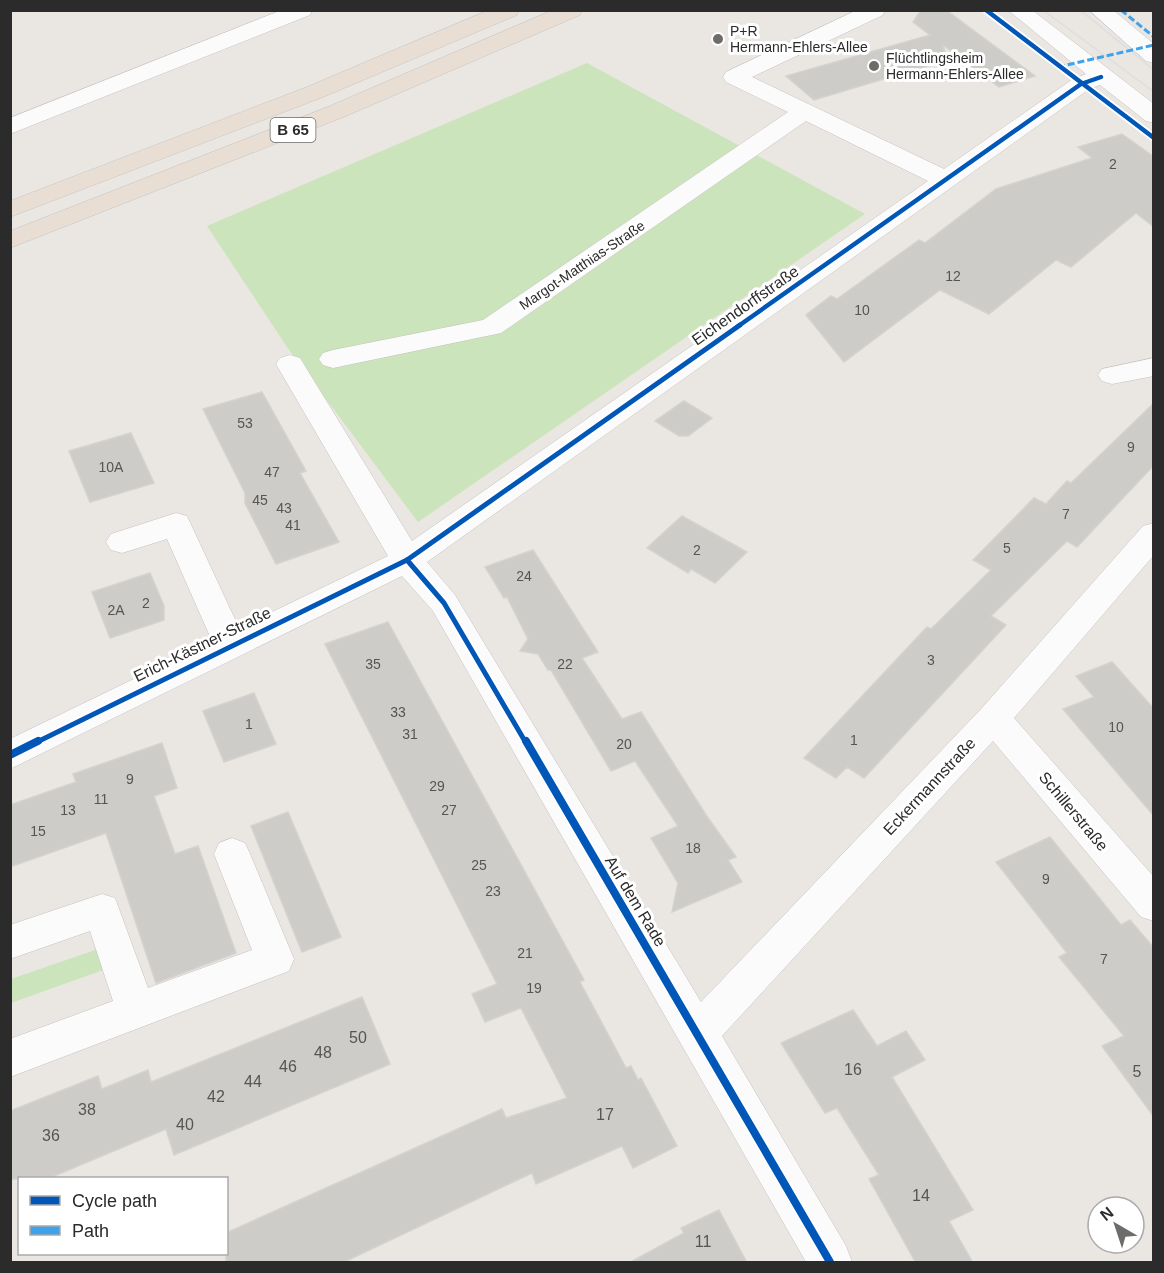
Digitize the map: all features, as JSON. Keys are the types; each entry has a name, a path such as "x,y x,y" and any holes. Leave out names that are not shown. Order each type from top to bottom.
{"highway":[{"name":"B 65","path":"10,210 304,96 509,10"},
{"name":"B 65","path":"10,240 338,111 572,10"}],"street":[{"path":"10,127 302,10"},
{"path":"875,10 734,77 946,180"},
{"path":"1018,10 1092,70 1154,116"},
{"path":"1103,14 1154,56"},
{"name":"Eichendorffstraße","path":"407,560 1081,84 1092,70"},
{"name":"Margot-Matthias-Straße","path":"333,359 491,327 805,111"},
{"name":"Auf dem Rade","path":"290,364 407,560 444,603 698,1033 830,1263"},
{"path":"1112,375 1154,368"},
{"name":"Erich-Kästner-Straße","path":"122,542 176,524 230,645"},
{"name":"Eckermannstraße","path":"698,1033 994,718 1154,534"},
{"name":"Erich-Kästner-Straße","path":"10,755 407,560"},
{"name":"Schillerstraße","path":"994,718 1154,905"},
{"path":"10,1058 275,958 232,854"},
{"path":"10,942 102,910 136,1012"}],"green space":[{"path":"587,63 865,214 418,522 287,347 207,226"},
{"path":"98,949 103,970 11,1003 11,979"}],"building":[{"name":"Flüchtlingsheim Hermann-Ehlers-Allee","path":"921,10 946,10 1035,76 999,87 943,45 947,60 814,100 786,76 930,35 913,22"},
{"path":"1122,134 1154,157 1154,227 1136,213 1071,267 1056,260 989,314 940,290 844,362 806,315 831,296 837,299 919,240 925,243 996,189 1092,158 1078,147"},
{"path":"262,392 306,471 300,473 339,542 276,564 245,503 245,493 203,409"},
{"path":"684,401 712,418 688,436 679,436 655,421"},
{"path":"1154,403 1154,465 1077,547 1067,541 991,616 1006,625 864,778 847,767 836,778 804,758 927,627 931,629 991,570 973,560 1034,498 1046,504 1067,481 1071,483"},
{"path":"131,433 154,483 90,502 69,451"},
{"path":"682,516 747,552 715,583 691,569 688,573 647,548"},
{"path":"533,550 598,652 582,658 622,719 641,712 706,815 736,857 728,860 742,882 672,912 678,883 651,838 678,826 635,761 611,771 551,670 548,670 538,654 520,651 528,639 507,597 504,598 485,567"},
{"path":"150,573 164,606 164,620 110,638 92,592"},
{"path":"388,622 584,980 580,982 626,1068 631,1066 638,1080 641,1078 677,1146 633,1168 622,1146 536,1184 532,1173 342,1263 226,1263 228,1232 502,1109 506,1118 567,1098 521,1008 485,1022 472,994 497,984 325,644"},
{"path":"1112,662 1154,709 1154,816 1063,709 1094,697 1076,676"},
{"path":"254,693 276,744 224,762 203,711"},
{"path":"162,743 177,788 154,796 175,854 198,846 236,953 156,983 106,833 10,867 10,805 76,782 73,774"},
{"path":"288,812 341,937 302,952 251,826"},
{"path":"1050,837 1121,925 1130,920 1154,948 1154,1117 1102,1046 1124,1036 1059,957 1067,953 996,862"},
{"path":"362,997 390,1064 174,1155 166,1129 52,1177 10,1179 10,1111 98,1076 102,1089 148,1070 151,1082"},
{"path":"853,1010 877,1046 906,1031 925,1060 892,1077 973,1210 949,1221 973,1263 916,1263 869,1179 879,1175 837,1108 825,1113 781,1043"},
{"path":"719,1210 747,1263 629,1263 684,1233 681,1228"}],"tram line":[{"path":"1043,10 1154,92"},
{"path":"1080,10 1154,70"}],"marked path":[{"path":"1121,10 1154,37"},
{"path":"1058,67 1154,45"}],"cycle path":[{"path":"986,10 1154,138"},
{"path":"10,755 407,560 1081,84 1101,77"},
{"path":"407,560 444,603 698,1033 830,1262"}],"place":[{"name":"P+R Hermann-Ehlers-Allee","path":"718,39"},
{"name":"Flüchtlingsheim Hermann-Ehlers-Allee","path":"874,66"}]}
